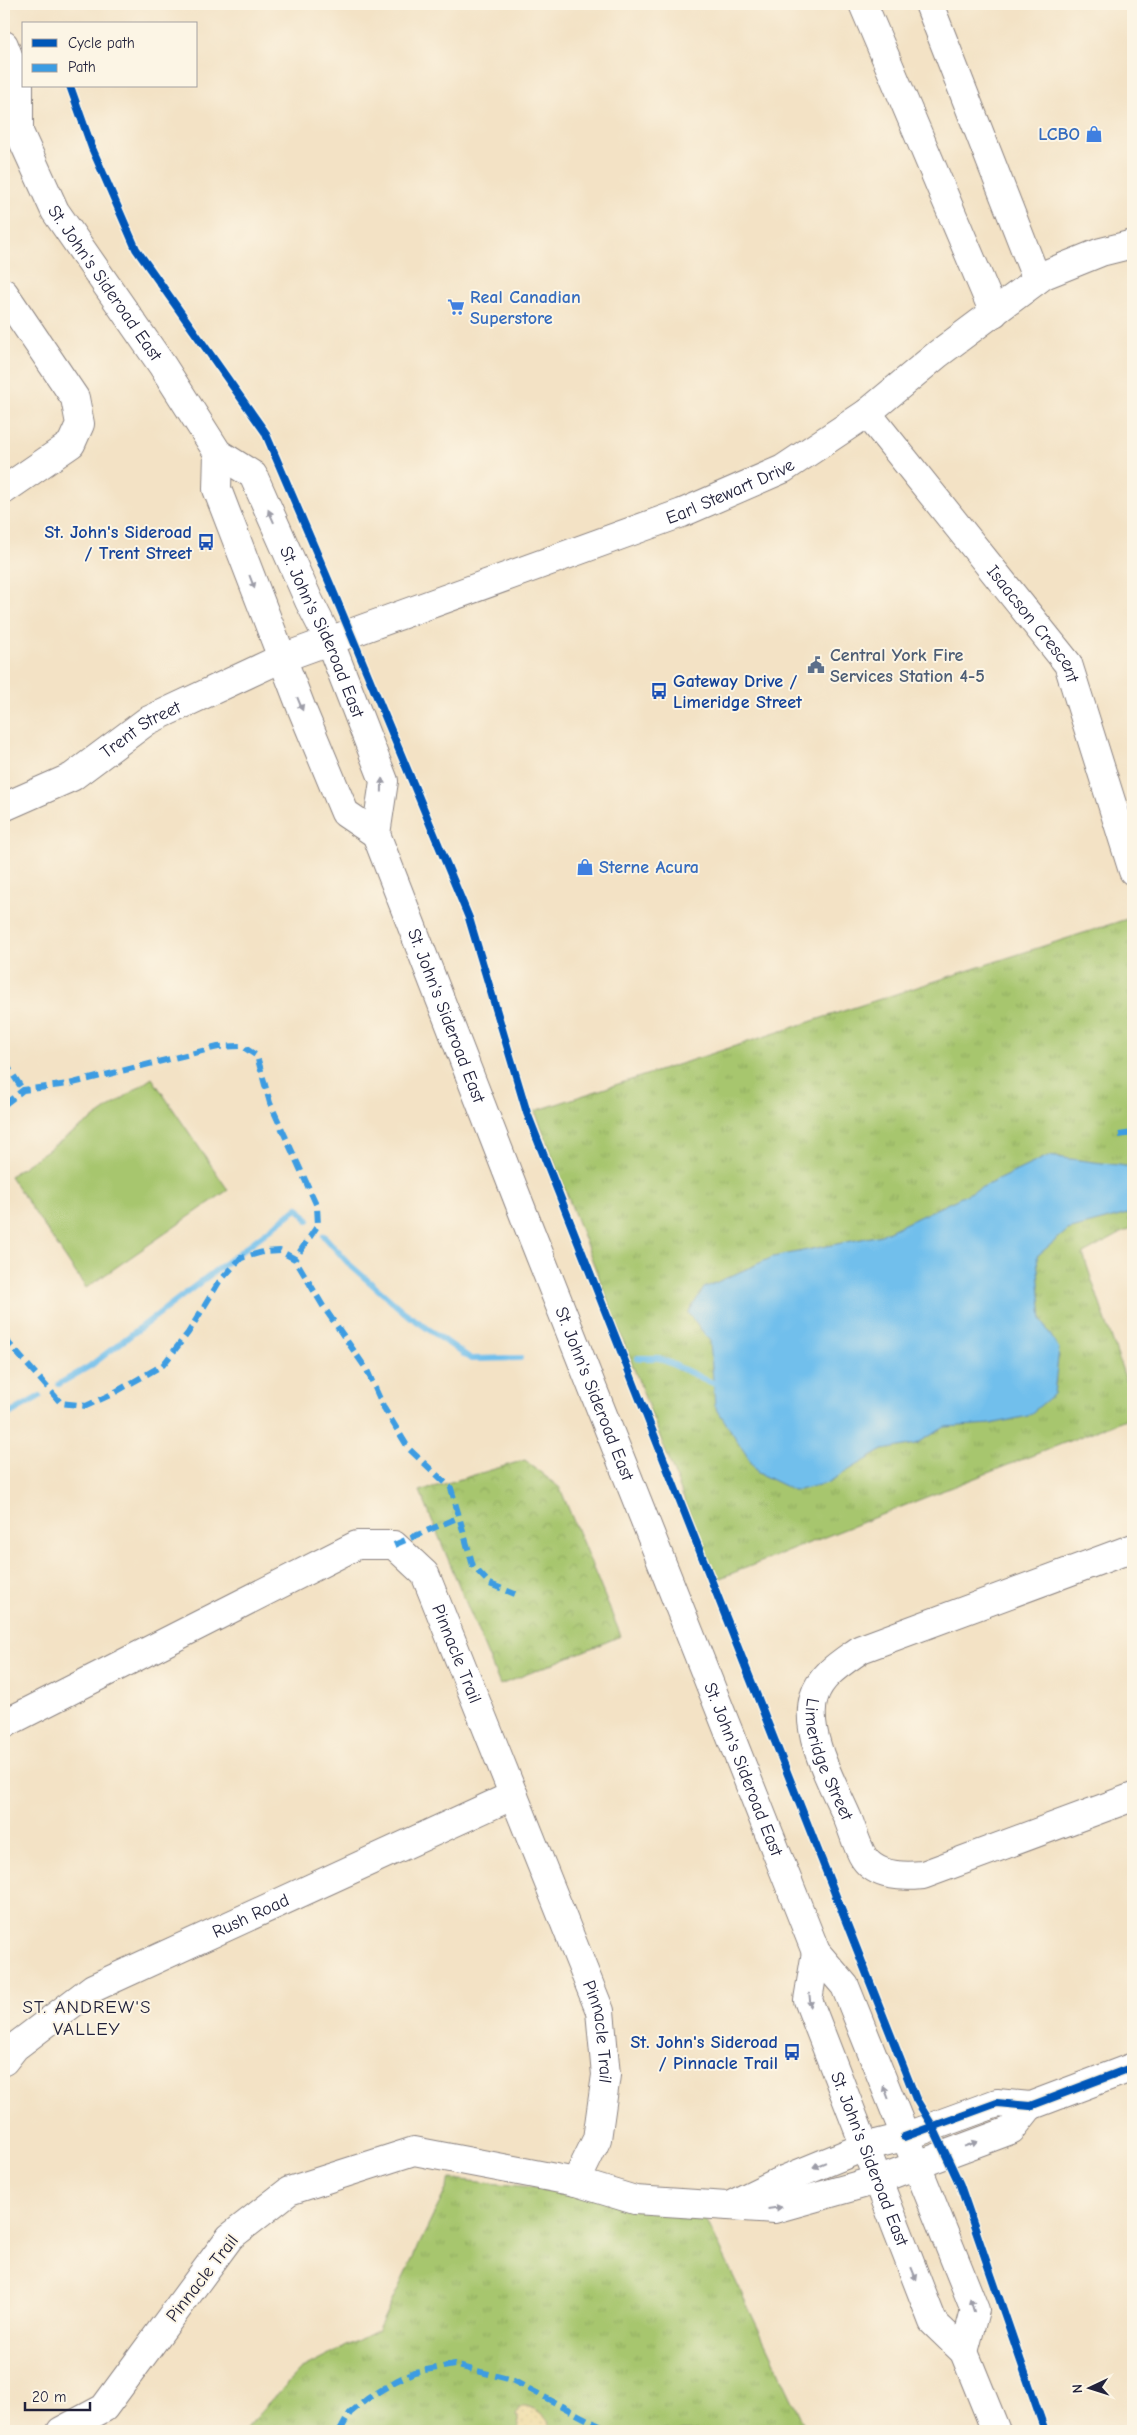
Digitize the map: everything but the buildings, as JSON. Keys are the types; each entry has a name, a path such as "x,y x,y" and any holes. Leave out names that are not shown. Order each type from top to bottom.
{"street":[{"path":"863,4 994,313"},
{"path":"929,4 1037,280"},
{"name":"St. John's Sideroad East","path":"4,45 19,84 11,125 55,211 162,365 218,452 253,475 308,601 329,640 384,781 376,834 525,1218 816,1952 845,1986 975,2310 964,2352"},
{"name":"Earl Stewart Drive","path":"282,658 682,513 783,469 867,413 938,354 1044,275 1101,252 1133,244"},
{"path":"4,293 75,398 80,424 71,444 4,490"},
{"name":"Isaacson Crescent","path":"867,413 1068,664 1133,871"},
{"path":"218,452 217,489 282,658 345,813 376,834"},
{"name":"Trent Street","path":"4,807 72,776 147,721 282,658"},
{"name":"Pinnacle Trail","path":"4,1724 357,1545 394,1545 425,1574 600,2011 606,2075 597,2139 576,2182"},
{"name":"Limeridge Street","path":"1133,1548 861,1649 826,1675 814,1696 812,1717 817,1748 864,1859 883,1873 902,1877 923,1875 1133,1797"},
{"name":"Rush Road","path":"4,2061 15,2047 93,1988 514,1795"},
{"name":"St. John's Sideroad East","path":"816,1952 808,2000 876,2180 933,2322 964,2352 996,2431"},
{"path":"726,2207 776,2182 864,2147 904,2137 997,2103 1030,2106 1133,2067"},
{"name":"Pinnacle Trail","path":"61,2431 104,2408 230,2237 289,2191 414,2151 576,2182 635,2200 774,2209 876,2180 1011,2130 1030,2106"}],"green space":[{"path":"1133,917 1133,1227 1083,1254 1133,1401 1133,1416 715,1580 535,1111"},
{"path":"152,1078 228,1190 86,1288 10,1176"},
{"path":"525,1460 560,1488 621,1636 500,1685 420,1491"},
{"path":"451,2179 699,2204 807,2431 243,2431 300,2370 378,2330"}],"sand":[{"path":"522,2406 537,2410 551,2426 552,2431 519,2431 516,2414"}],"water":[{"path":"1048,1156 1133,1167 1131,1213 1068,1230 1037,1256 1042,1321 1059,1349 1054,1394 1028,1416 991,1424 945,1427 916,1444 883,1450 827,1483 795,1491 758,1473 715,1406 710,1341 688,1313 704,1288 773,1257 881,1235"}],"waterway":[{"path":"59,1384 90,1366 298,1208 308,1220"},
{"path":"324,1236 350,1265 404,1312 471,1359 520,1358"},
{"path":"638,1358 659,1358 713,1383"},
{"path":"4,1417 40,1396"}],"marked path":[{"path":"4,1105 23,1090 69,1084 218,1047 242,1046 257,1056 270,1103 317,1206 318,1225 295,1259"},
{"path":"4,1061 23,1090"},
{"path":"1119,1135 1133,1133"},
{"path":"4,1338 61,1403 86,1406 112,1394 163,1365 188,1333 219,1282 241,1258 263,1252 280,1251 295,1259 323,1306 367,1370 384,1408 409,1449 451,1488 473,1566 490,1584 515,1594"},
{"path":"394,1545 459,1517"},
{"path":"340,2431 350,2413 367,2399 396,2381 414,2372 454,2365 512,2380 609,2431"}],"cycle path":[{"path":"71,88 92,148 136,249 265,432 469,918 527,1113 916,2099 933,2127 960,2185 1045,2431"},
{"path":"904,2137 997,2103 1030,2106 1133,2067"}],"place":[{"name":"LCBO","path":"1094,134"},
{"name":"Real Canadian Superstore","path":"456,307"},
{"name":"St. John's Sideroad / Trent Street","path":"206,542"},
{"name":"Central York Fire Services Station 4-5","path":"816,665"},
{"name":"Gateway Drive / Limeridge Street","path":"659,691"},
{"name":"Sterne Acura","path":"585,867"},
{"name":"St. John's Sideroad / Pinnacle Trail","path":"792,2052"}],"district":[{"name":"ST. ANDREW'S VALLEY","path":"87,2017"}]}
